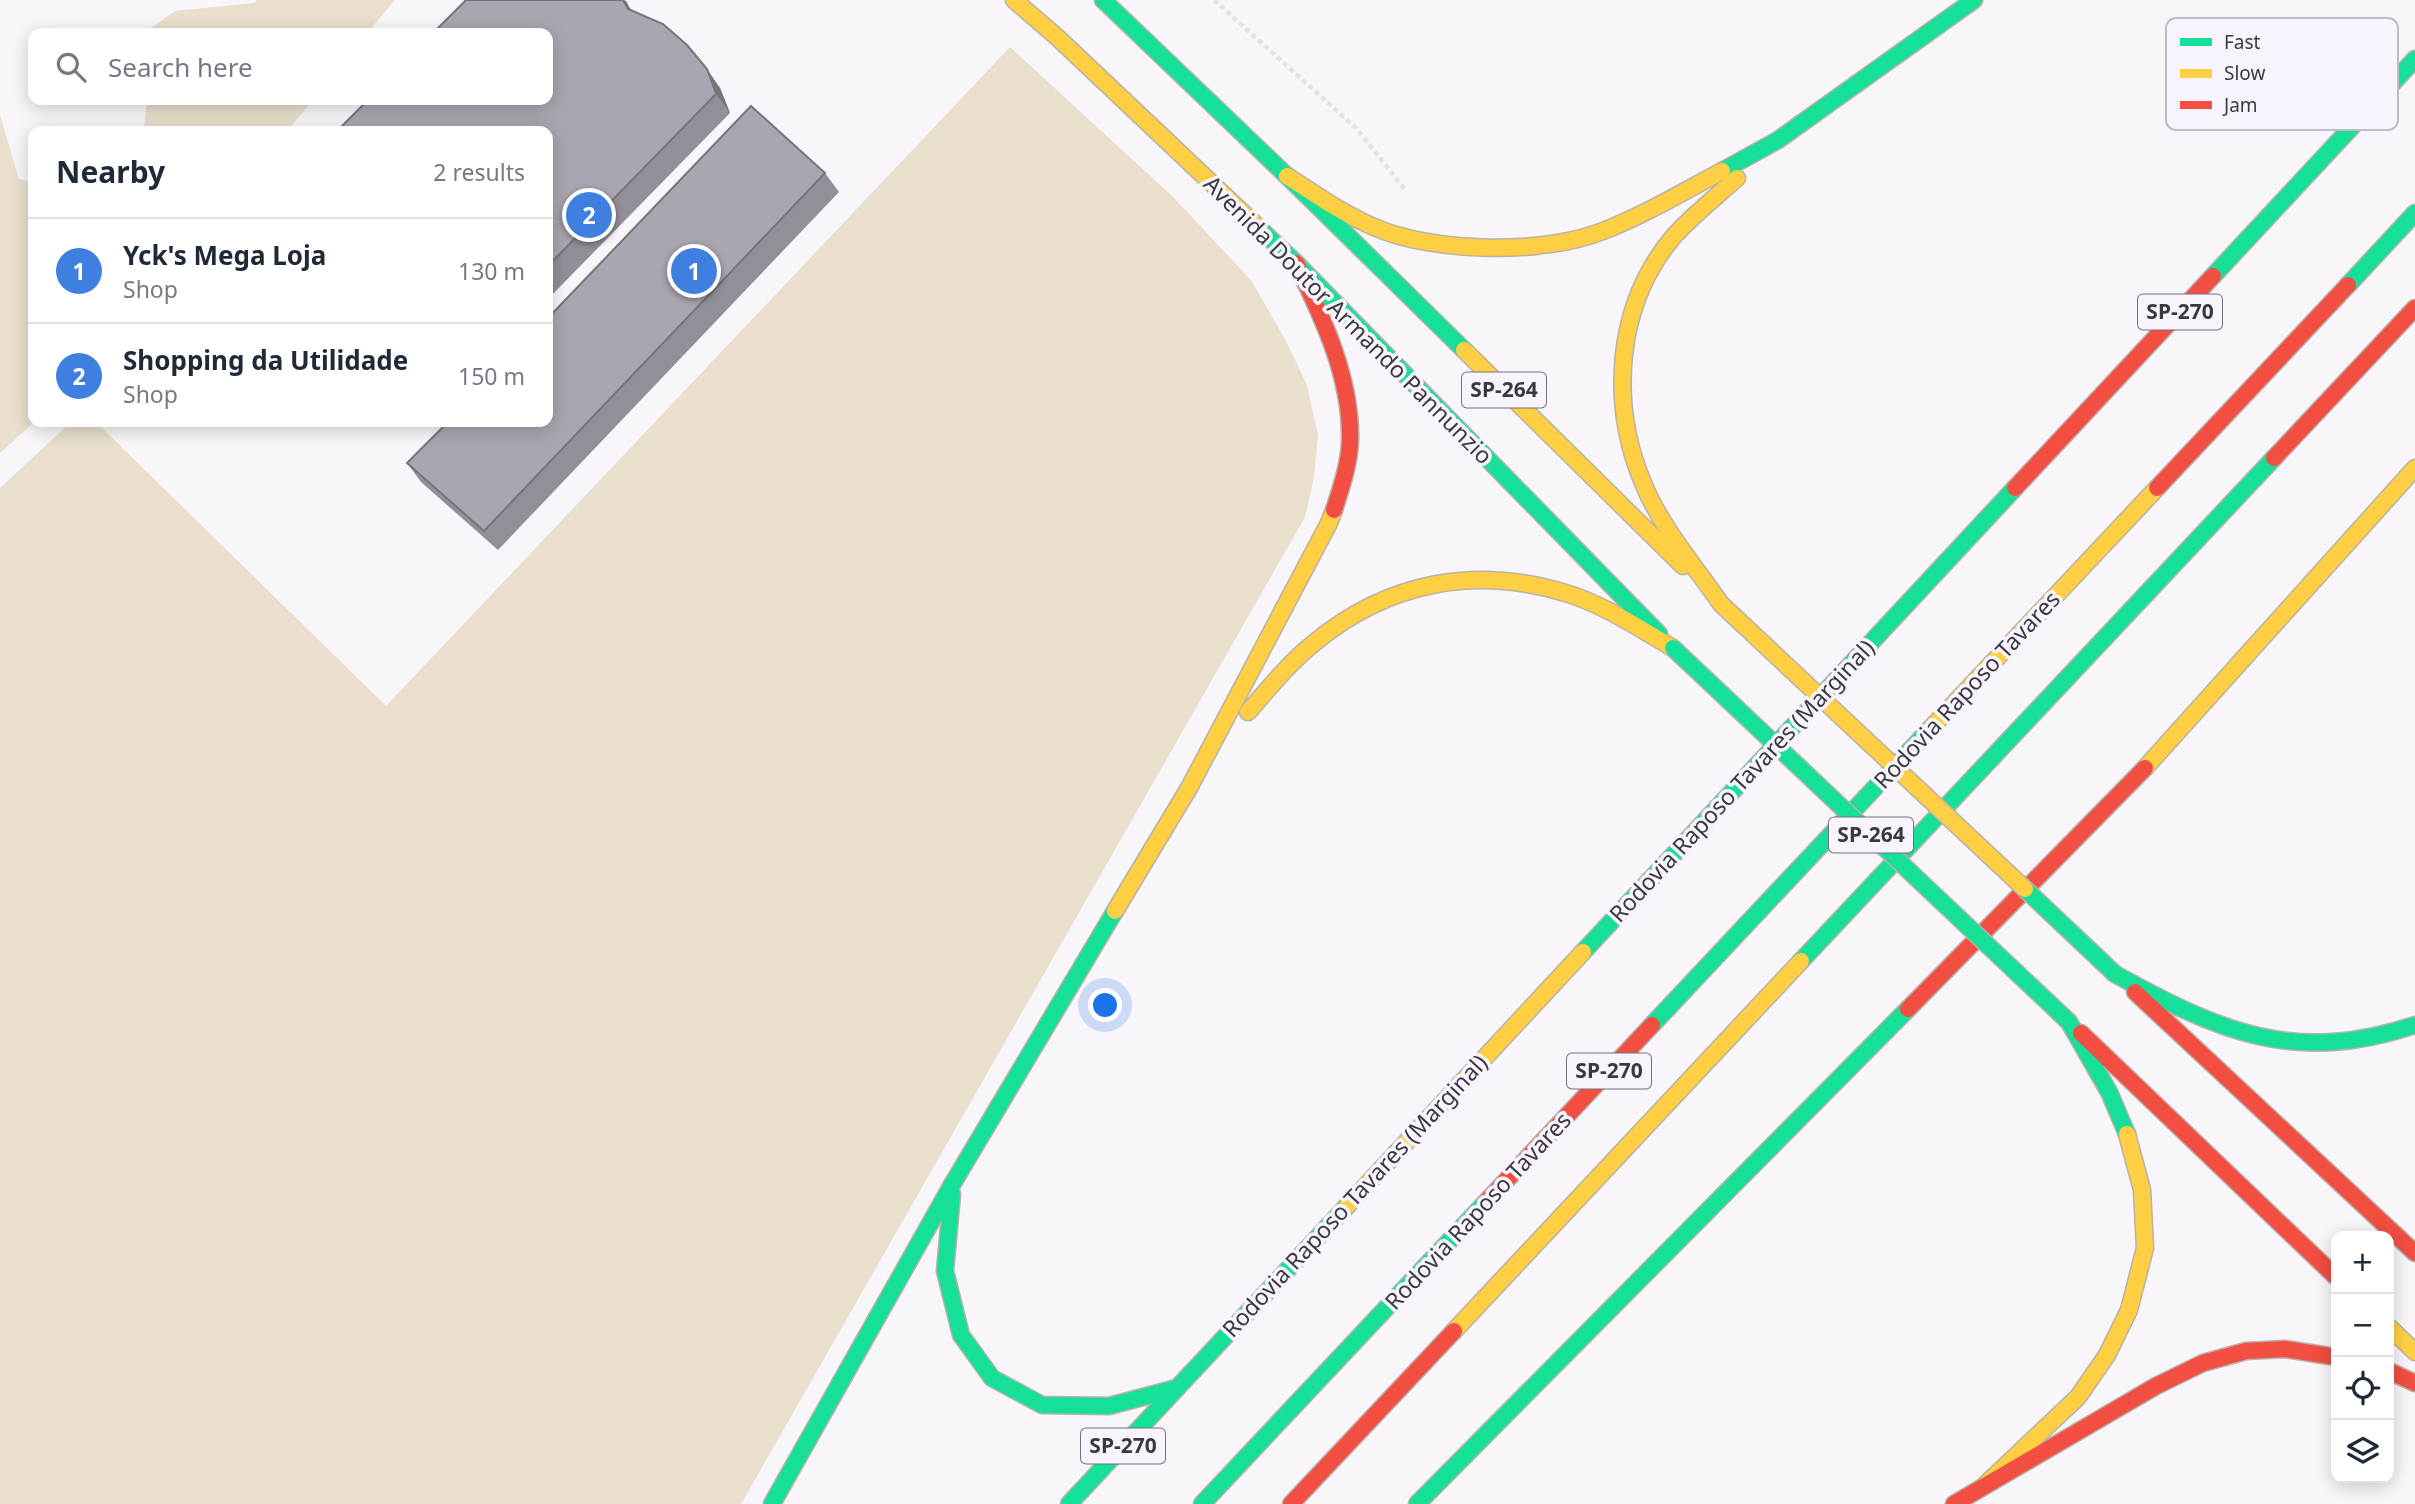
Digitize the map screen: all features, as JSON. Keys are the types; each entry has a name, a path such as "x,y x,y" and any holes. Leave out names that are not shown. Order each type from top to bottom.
{"main road":[{"name":"Avenida Doutor Armando Pannunzio","path":"1014,0 1058,38 1296,263 1673,648"},
{"path":"1103,0 1287,176 1346,213 1377,228 1413,238 1458,247 1499,248 1551,245 1602,232 1649,210 1778,140 1974,0"},
{"name":"Rodovia Raposo Tavares (Marginal)","path":"2398,77 2415,59"},
{"name":"Rodovia Raposo Tavares (Marginal)","path":"1069,1504 2349,130"},
{"path":"1721,604 1657,509 1637,466 1627,425 1623,376 1625,338 1647,274 1670,241 1778,140"},
{"name":"SP-264","path":"1287,176 1721,604 2415,1253"},
{"name":"Rodovia Raposo Tavares","path":"1202,1504 2415,213"},
{"path":"772,1504 953,1184 1189,788 1329,523 1341,488 1350,443 1347,395 1338,357 1322,315 1296,263"},
{"name":"SP-270","path":"1291,1504 2415,307"},
{"path":"1417,1504 2136,778 2415,468"},
{"path":"1189,788 1285,667 1360,609 1395,593 1430,583 1473,579 1519,581 1557,591 1615,614 1673,648"},
{"name":"SP-264","path":"1673,648 2331,1272"},
{"path":"2115,974 2181,1010 2220,1026 2267,1039 2311,1044 2356,1041 2415,1025"},
{"path":"1984,1485 2078,1397 2107,1355 2129,1310 2145,1248 2142,1190 2126,1130 2109,1092 2069,1022"},
{"path":"953,1184 946,1271 961,1335 992,1378 1042,1405 1109,1406 1177,1388"},
{"path":"2394,1332 2415,1352"},
{"path":"1954,1504 2156,1386 2203,1363 2246,1351 2285,1349 2331,1356"},
{"path":"2394,1373 2415,1383"},
{"path":"1432,1504 1473,1445"}],"path":[{"path":"1214,0 1357,129 1409,195 1413,238"}],"shaded area":[{"path":"257,0 395,0 371,28 151,28 175,11 254,3"},
{"path":"1010,47 1172,196 1251,280 1286,341 1307,385 1318,435 1314,477 1305,517 741,1504 0,1504 0,488 66,427 101,427 386,706"},
{"path":"147,105 309,105 291,126 144,126"},
{"path":"0,115 19,179 28,181 29,427 0,453"}],"building":[{"path":"466,0 623,0 628,9 663,24 687,45 707,69 716,94 553,261 553,126 342,126 363,105 553,105 553,28 438,28"},
{"path":"751,106 825,173 484,531 407,463 443,427 553,427 553,313"}],"traffic: fast":[{"path":"1103,0 1464,350"},
{"path":"1722,171 1778,140 1974,0"},
{"path":"2398,77 2415,59"},
{"path":"2213,276 2349,130"},
{"path":"2348,285 2415,213"},
{"path":"1260,229 1659,634"},
{"path":"1801,961 2274,458"},
{"path":"1583,952 2015,488"},
{"path":"1673,648 2069,1022"},
{"path":"1652,1025 1931,728"},
{"path":"2025,889 2115,974"},
{"path":"772,1504 953,1183 1115,911"},
{"path":"2115,974 2189,1012 2259,1036 2295,1042 2332,1042 2372,1037 2415,1025"},
{"path":"1417,1504 1908,1009"},
{"path":"2069,1022 2109,1092 2127,1134"},
{"path":"952,1194 945,1271 961,1335 992,1378 1042,1405 1109,1406 1177,1388"},
{"path":"1202,1504 1486,1202"},
{"path":"1069,1504 1347,1206"}],"traffic: slow":[{"path":"1014,0 1058,38 1260,229"},
{"path":"1287,176 1340,210 1398,236 1426,242 1488,248 1550,244 1603,231 1648,211 1722,171"},
{"path":"1721,604 1668,530 1643,483 1625,420 1624,355 1640,292 1655,263 1681,228 1737,178"},
{"path":"1464,350 1683,566"},
{"path":"2145,768 2415,468"},
{"path":"1931,728 2157,488"},
{"path":"1115,911 1189,788 1334,510"},
{"path":"1248,712 1296,659 1343,622 1373,605 1435,584 1468,580 1501,581 1535,585 1569,594 1609,611 1673,648"},
{"path":"1721,604 2025,889"},
{"path":"1347,1206 1583,952"},
{"path":"1454,1331 1801,961"},
{"path":"1985,1485 2078,1397 2107,1355 2129,1310 2145,1248 2142,1190 2127,1134"},
{"path":"2394,1332 2415,1352"}],"traffic: jam":[{"path":"1296,263 1334,350 1346,395 1350,442 1334,510"},
{"path":"2015,488 2213,276"},
{"path":"2157,488 2348,285"},
{"path":"2274,458 2415,308"},
{"path":"1908,1009 2145,768"},
{"path":"2135,992 2415,1253"},
{"path":"1486,1202 1652,1025"},
{"path":"2081,1033 2331,1272"},
{"path":"1291,1504 1454,1331"},
{"path":"1954,1504 2156,1386 2203,1363 2246,1351 2285,1349 2331,1356"},
{"path":"2394,1373 2415,1383"}],"place":[{"name":"Shopping da Utilidade","path":"589,215"},
{"name":"Yck's Mega Loja","path":"694,271"}]}
